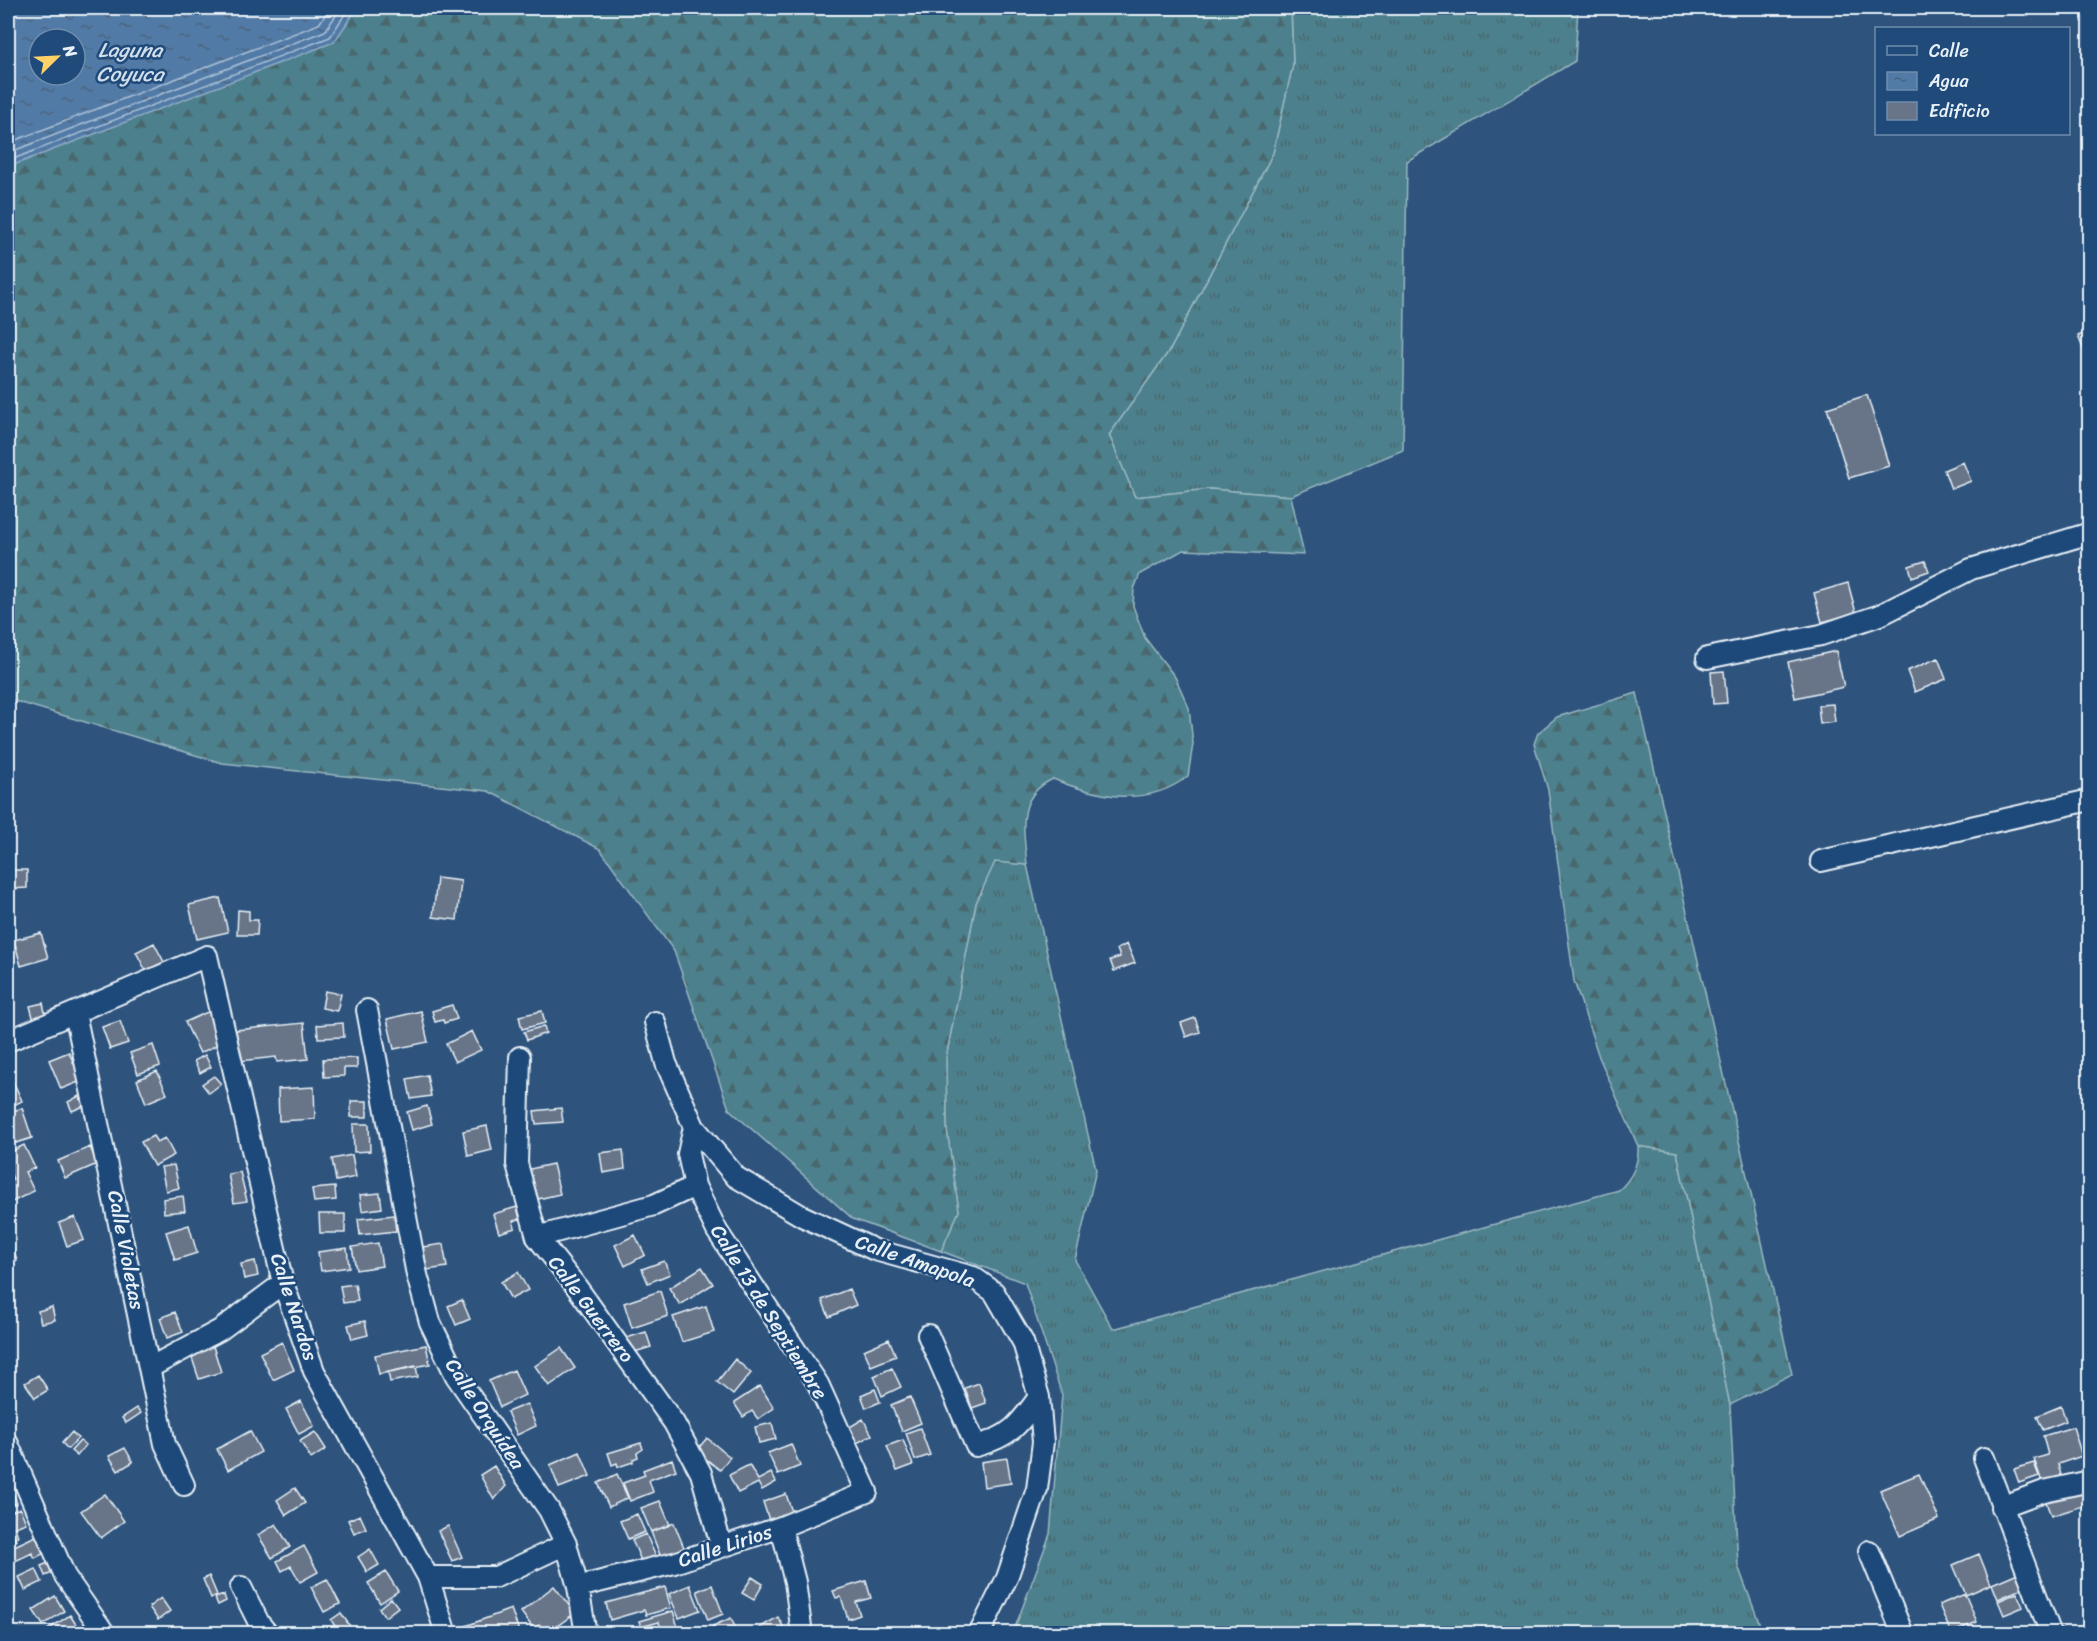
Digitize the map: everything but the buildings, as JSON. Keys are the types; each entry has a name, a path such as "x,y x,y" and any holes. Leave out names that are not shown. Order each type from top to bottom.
{"street":[{"path":"1707,658 1821,635 1880,615 1971,569 2090,533"},
{"path":"1821,861 2090,800"},
{"name":"Calle Nardos","path":"75,1012 207,956 283,1283 314,1371 428,1577 446,1634"},
{"name":"Calle Orquídea","path":"367,1010 417,1275 430,1322 456,1376 549,1510 566,1544 578,1587 586,1634"},
{"path":"8,1041 75,1012"},
{"name":"Calle Violetas","path":"75,1012 165,1444 184,1485"},
{"name":"Calle Amapola","path":"655,1022 666,1063 694,1128 736,1177 802,1216 874,1250 973,1277 994,1292 1023,1342 1039,1397 1043,1442 1037,1489 1007,1578 979,1634"},
{"name":"Calle Guerrero","path":"520,1057 517,1164 537,1237 576,1286 674,1423 701,1473 722,1545"},
{"name":"Calle 13 de Septiembre","path":"694,1128 688,1154 695,1186 717,1231 818,1384 867,1492"},
{"path":"537,1237 654,1205 695,1186"},
{"path":"149,1368 220,1330 283,1283"},
{"path":"928,1335 976,1446 997,1440 1018,1427 1039,1397"},
{"path":"8,1444 65,1576 105,1634"},
{"path":"1984,1458 2050,1633"},
{"path":"2001,1507 2044,1491 2090,1481"},
{"name":"Calle Lirios","path":"578,1587 674,1563 781,1527 867,1492"},
{"path":"781,1527 795,1582 802,1634"},
{"path":"428,1577 496,1576 566,1544"},
{"path":"1869,1551 1903,1634"},
{"path":"241,1587 259,1623 268,1634"}],"green space":[{"path":"357,8 1291,8 1293,64 1273,153 1171,348 1109,435 1135,497 1210,489 1291,496 1304,555 1183,550 1140,574 1134,589 1133,606 1145,638 1175,677 1189,708 1193,744 1188,776 1173,786 1139,796 1087,791 1053,779 1032,795 1027,805 1024,827 1027,865 995,862 976,903 946,1058 947,1130 959,1211 941,1251 853,1219 729,1109 674,951 600,849 488,791 222,763 8,699 8,167 334,42"},
{"path":"1291,8 1578,8 1575,61 1407,161 1403,450 1291,496 1210,489 1135,497 1109,435 1171,348 1273,153 1293,64"},
{"path":"1637,693 1792,1374 1730,1405 1677,1152 1638,1146 1599,1057 1574,981 1548,790 1534,744 1538,733 1557,717"},
{"path":"995,861 1027,865 1096,1170 1075,1260 1113,1329 1619,1190 1634,1170 1638,1146 1677,1152 1730,1405 1738,1566 1763,1633 1013,1633 1050,1534 1062,1395 1025,1283 941,1251 959,1211 947,1130 946,1058 976,903"}],"water":[{"name":"Laguna Coyuca","path":"8,8 357,8 334,42 8,167"}]}
